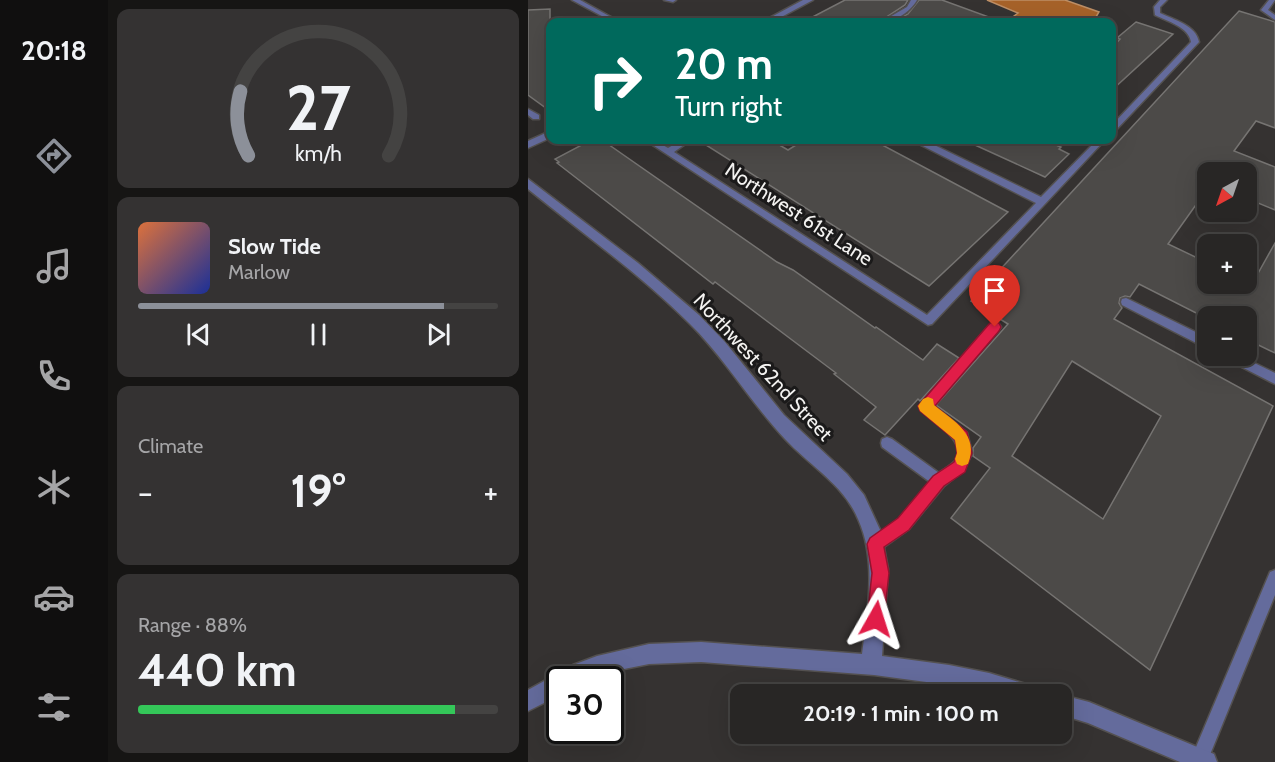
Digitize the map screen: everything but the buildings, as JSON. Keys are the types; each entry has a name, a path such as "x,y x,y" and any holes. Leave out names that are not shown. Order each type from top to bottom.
{"street":[{"path":"774,18 809,0"},
{"path":"528,145 546,136"},
{"name":"Northwest 62nd Street","path":"528,183 692,318 721,348 792,435 847,484 865,513 876,544 880,573 871,666"},
{"path":"595,666 672,651 871,666 965,678 989,684"},
{"path":"528,702 546,691"},
{"path":"1072,709 1203,760"}],"lane":[{"path":"575,0 609,18"},
{"path":"668,0 673,0"},
{"path":"891,18 909,8 914,0"},
{"path":"1116,125 1195,42 1194,35 1188,29 1157,14 1157,7 1164,0"},
{"path":"1273,0 1264,10 1275,18"},
{"path":"528,111 536,117"},
{"name":"Northwest 61st Lane","path":"657,144 928,321 1042,202"},
{"path":"669,150 680,144"},
{"path":"926,144 1042,202 1097,144"},
{"path":"1126,302 1197,338"},
{"path":"876,544 904,524 939,481 959,466 965,453 962,437 925,406 995,327"},
{"path":"1250,366 1275,379"},
{"path":"887,443 939,481"},
{"path":"1203,760 1274,586"}],"shaded area":[{"path":"987,0 1065,0 1099,12 1095,18 1011,18 1018,13"}],"slow traffic":[{"path":"928,403 925,406 962,437 965,453 962,459"}],"route":[{"path":"876,619 880,573 876,544 904,524 939,481 959,466 965,453 962,437 925,406 995,327"}]}
